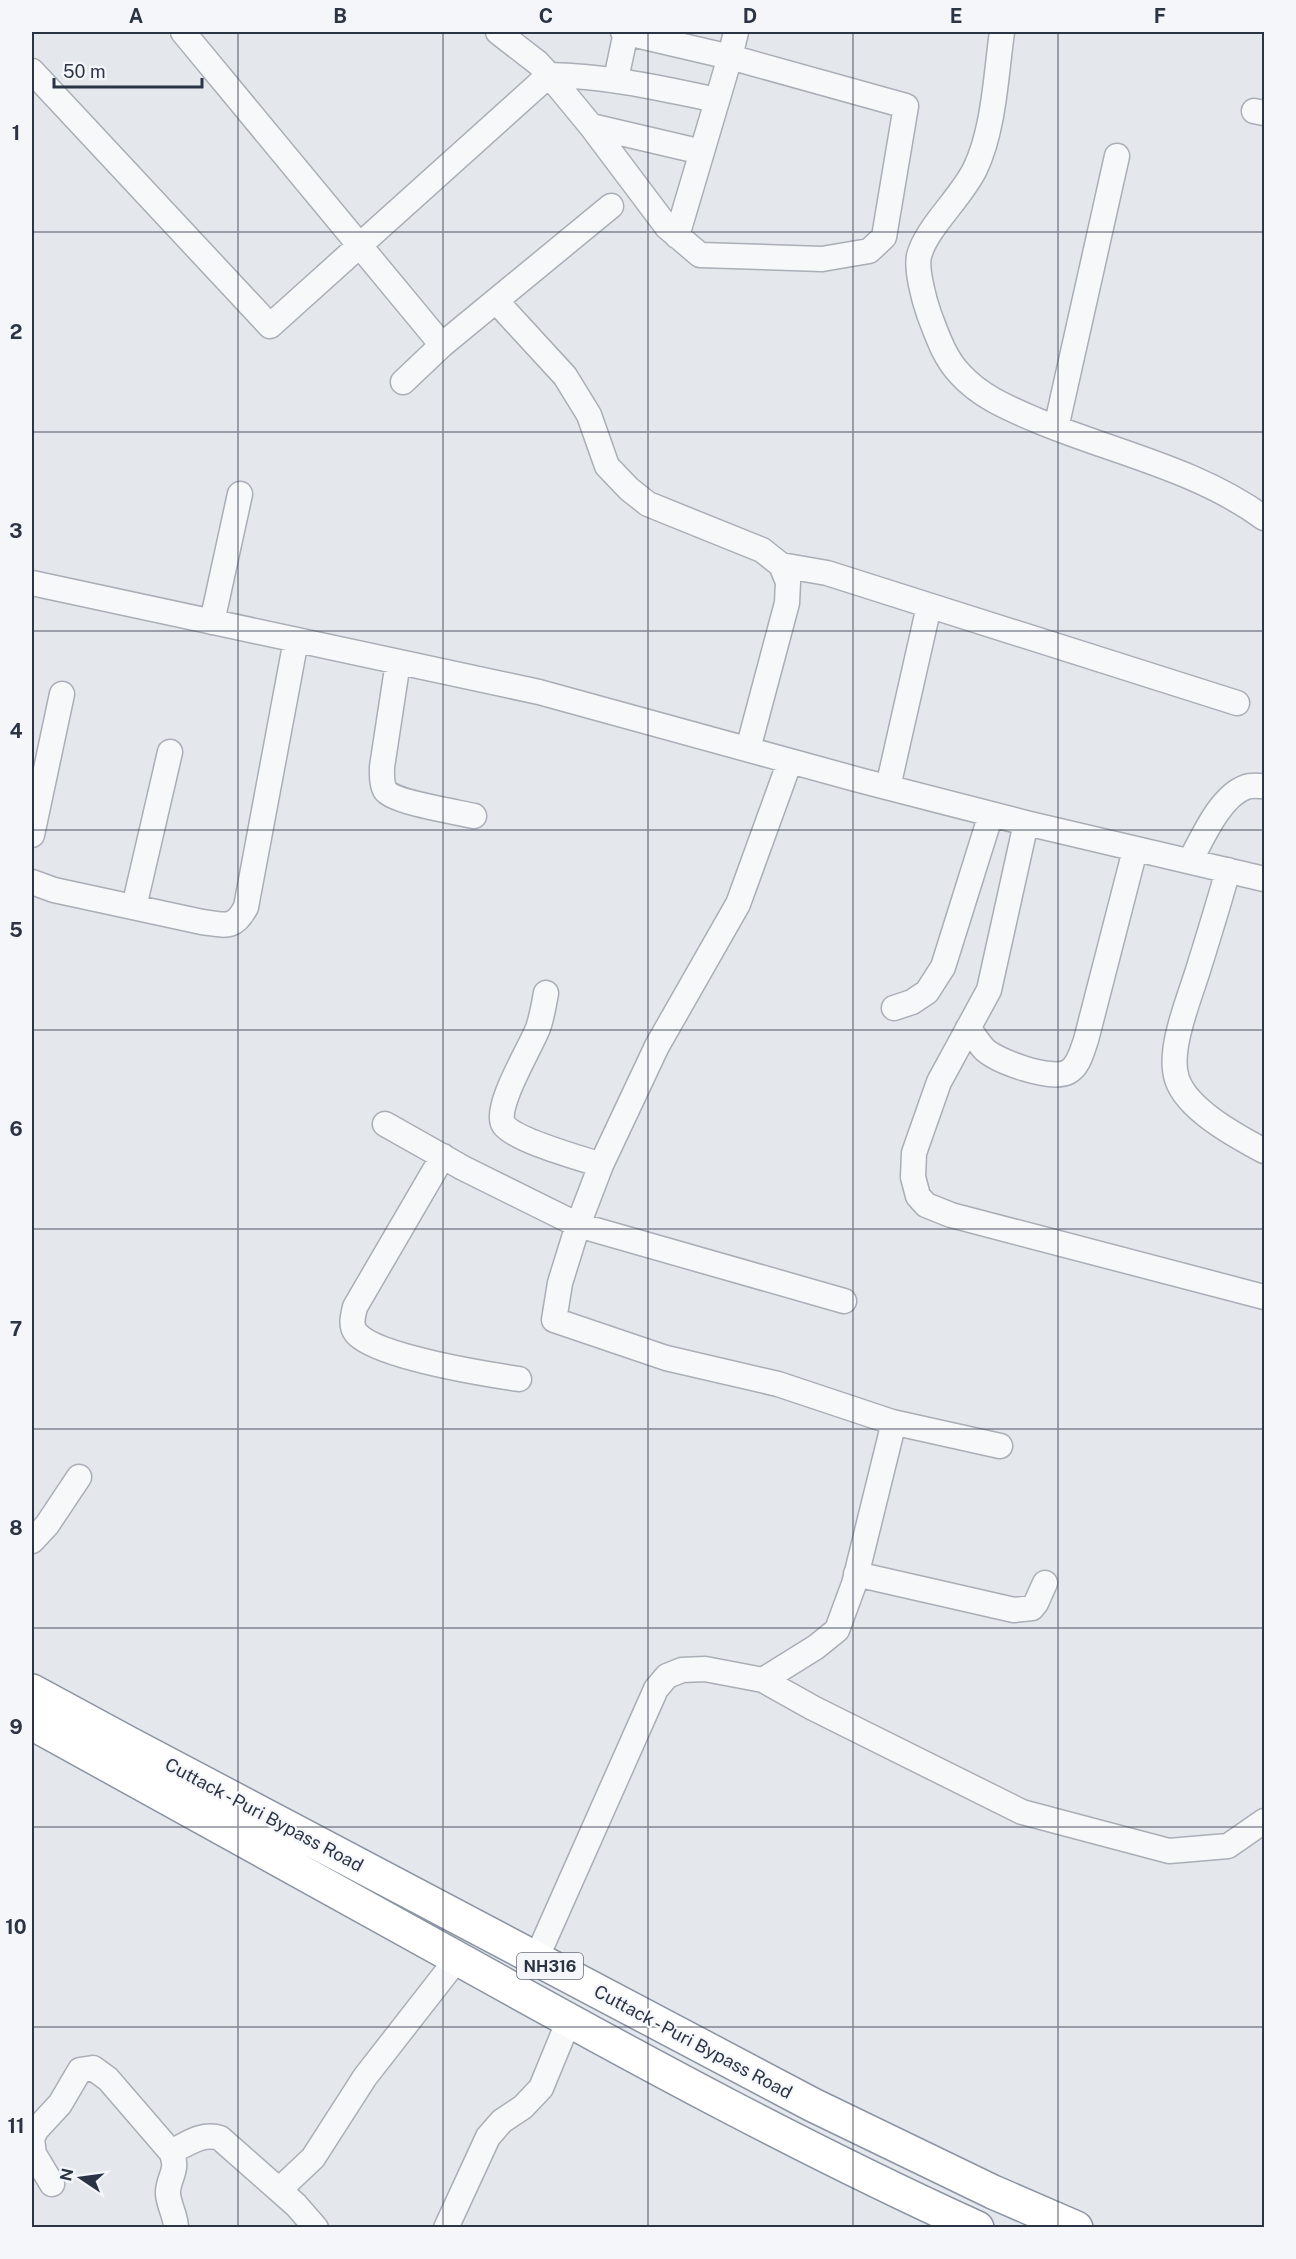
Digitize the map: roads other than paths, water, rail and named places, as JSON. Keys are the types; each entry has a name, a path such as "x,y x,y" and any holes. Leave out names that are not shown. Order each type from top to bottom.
{"highway":[{"name":"Cuttack - Puri Bypass Road","path":"32,1691 813,2105 993,2192 1076,2228"},
{"name":"Cuttack - Puri Bypass Road","path":"32,1723 457,1959 788,2138 972,2226"}],"street":[{"path":"183,32 442,345"},
{"path":"498,32 538,63 549,75 591,126 667,227 700,255 822,259 869,252 884,237 906,106 730,57 625,32 616,79"},
{"path":"677,236 736,32"},
{"path":"1002,32 990,119 976,168 961,195 924,240 918,259 927,308 940,345 959,374 991,400 1056,428 1183,474 1242,502 1264,518"},
{"path":"32,70 270,326 549,75 616,79 717,100"},
{"path":"591,126 702,152"},
{"path":"1056,428 1117,156"},
{"path":"403,382 442,345 611,206"},
{"path":"496,301 565,376 588,415 607,466 629,489 648,504 762,550 781,565 826,573 1237,703"},
{"path":"212,622 240,494"},
{"path":"748,749 787,603 788,582 781,565"},
{"path":"32,584 539,692 991,814 1264,879"},
{"path":"888,787 929,606"},
{"path":"32,882 54,890 224,925 233,924 239,920 246,907 297,640"},
{"path":"398,662 382,766 382,784 386,792 400,800 474,816"},
{"path":"33,821 62,694"},
{"path":"134,907 170,752"},
{"path":"790,761 738,904 657,1046 601,1166 578,1225 560,1283 554,1320 666,1358 778,1384 892,1422 1000,1446"},
{"path":"1190,861 1216,814 1234,793 1247,786 1264,786"},
{"path":"894,1008 912,1002 927,992 943,967 991,814"},
{"path":"1026,823 989,990 939,1082 914,1153 913,1177 918,1196 926,1205 951,1215 1264,1296"},
{"path":"968,1028 984,1049 998,1059 1038,1072 1053,1074 1067,1073 1076,1065 1086,1040 1135,850"},
{"path":"1228,870 1180,1031 1175,1059 1177,1080 1191,1101 1229,1133 1264,1151"},
{"path":"546,993 540,1025 507,1094 501,1119 505,1126 523,1137 601,1166"},
{"path":"385,1124 578,1225 844,1301"},
{"path":"443,1156 355,1307 352,1322 356,1332 366,1342 401,1354 438,1365 519,1379"},
{"path":"764,1680 816,1647 837,1630 856,1574 892,1422"},
{"path":"32,1541 47,1525 79,1477"},
{"path":"856,1574 1014,1610 1032,1608 1046,1582"},
{"path":"536,1959 656,1689 667,1676 682,1670 705,1669 764,1680 813,1708 1022,1812 1169,1851 1228,1846 1264,1821"},
{"path":"279,2190 313,2158 365,2077 457,1959"},
{"path":"446,2228 488,2137 502,2121 524,2107 541,2088 569,2020"},
{"path":"52,2184 34,2154 32,2139 36,2130 60,2104 74,2077 84,2068 97,2070 108,2079 171,2152 175,2169 168,2189 168,2197 176,2228"},
{"path":"171,2152 204,2136 213,2135 220,2138 279,2190 316,2228"}]}
